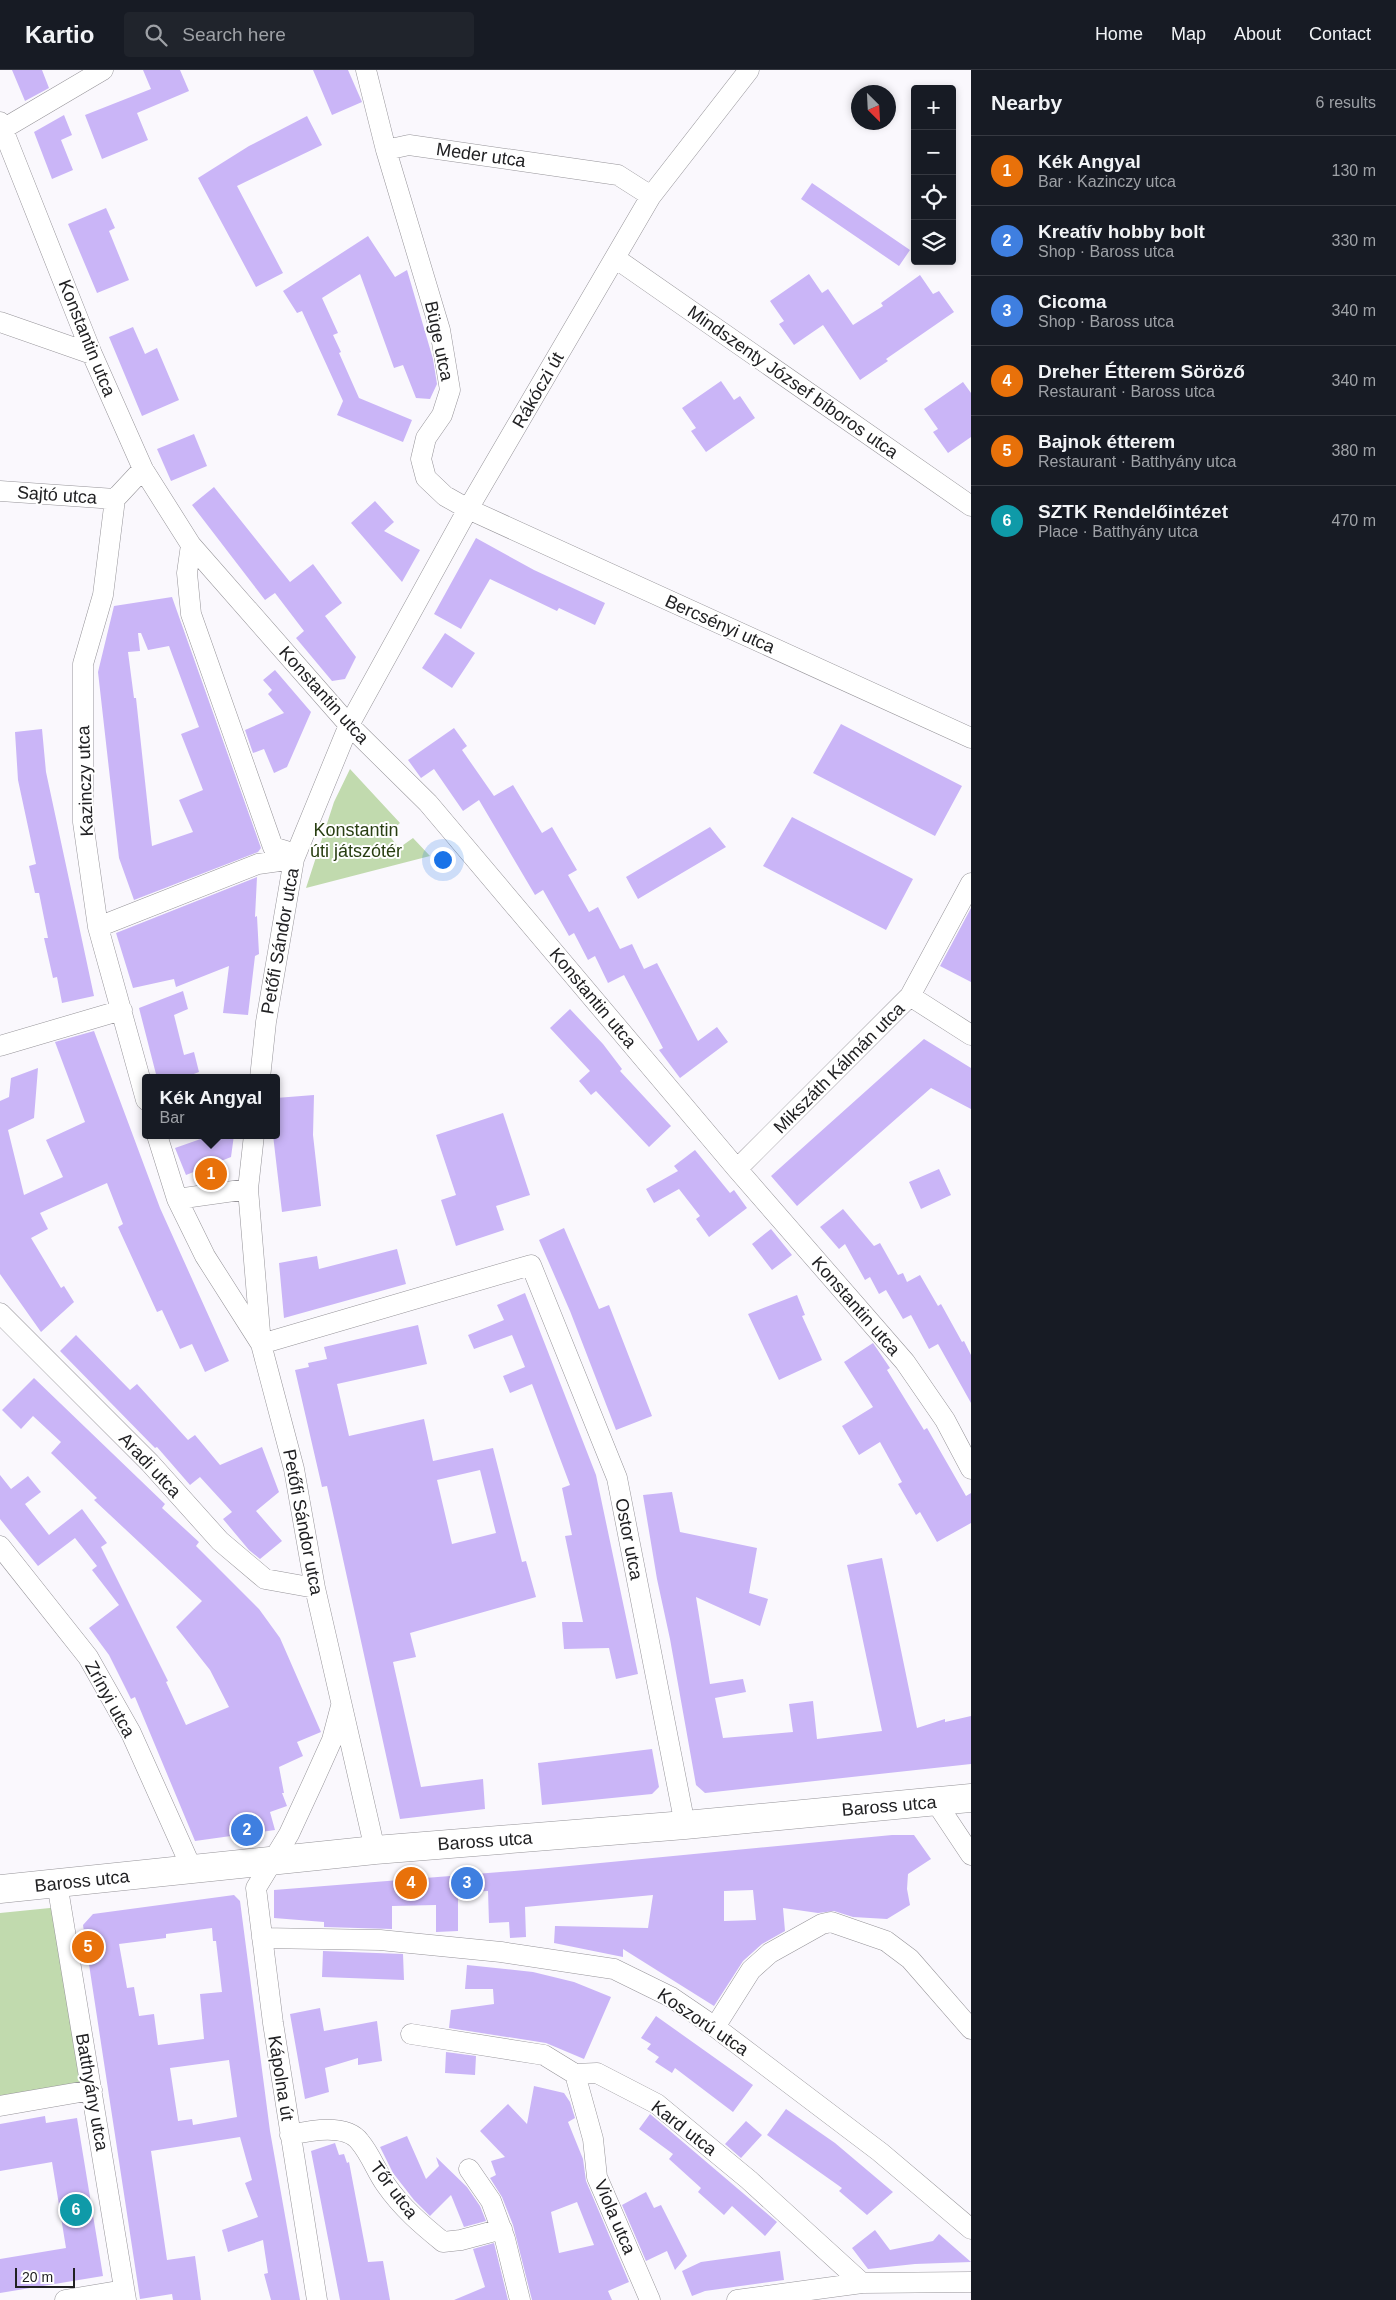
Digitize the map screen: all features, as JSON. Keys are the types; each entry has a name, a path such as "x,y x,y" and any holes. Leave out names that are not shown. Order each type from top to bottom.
{"street":[{"path":"2,126 103,70"},
{"path":"366,70 386,150"},
{"name":"Rákóczi út","path":"349,725 468,510 652,196 749,70"},
{"name":"Konstantin utca","path":"2,126 92,354 143,469 191,545 349,725 428,803 737,1169 905,1362 945,1420 971,1469"},
{"name":"Meder utca","path":"386,150 409,145 618,175 652,196"},
{"name":"Büge utca","path":"386,150 440,330 450,390 442,415 426,438 421,459 426,478 445,496 468,510"},
{"name":"Mindszenty József bíboros utca","path":"615,258 971,506"},
{"path":"0,322 92,354"},
{"path":"115,499 143,469"},
{"name":"Sajtó utca","path":"0,491 115,499"},
{"name":"Kazinczy utca","path":"115,499 104,595 83,664 84,822 98,927 142,1085"},
{"name":"Bercsényi utca","path":"468,510 971,738"},
{"path":"191,545 187,573 191,614 273,847 295,857"},
{"name":"Petőfi Sándor utca","path":"260,1074 266,1022 295,857 349,725"},
{"path":"98,927 258,864 295,857"},
{"path":"910,996 971,883"},
{"name":"Mikszáth Kálmán utca","path":"737,1169 910,996 971,1035"},
{"path":"0,1046 122,1010"},
{"path":"158,1139 177,1199 248,1189"},
{"name":"Petőfi Sándor utca","path":"254,1139 248,1189 261,1344 294,1469 315,1588 376,1850"},
{"name":"Petőfi Sándor utca","path":"177,1199 206,1256 261,1344"},
{"name":"Ostor utca","path":"261,1344 531,1265 617,1478 685,1825"},
{"name":"Aradi utca","path":"0,1313 150,1463 220,1540 265,1579 315,1588"},
{"name":"Zrínyi utca","path":"0,1546 88,1657 131,1733 192,1869"},
{"name":"Petőfi Sándor utca","path":"274,1859 289,1834 332,1740 342,1701"},
{"name":"Baross utca","path":"0,1889 274,1859 685,1825 971,1798"},
{"path":"936,1801 971,1856"},
{"name":"Kápolna út","path":"274,1859 256,1888 290,2135 317,2300"},
{"name":"Batthyány utca","path":"57,1884 125,2295"},
{"path":"715,2027 751,1970 757,1964 770,1953 822,1924 831,1922 886,1941 910,1958 971,2030"},
{"name":"Koszorú utca","path":"262,1938 380,1940 501,1952 614,1969 671,1997 715,2027 880,2152 971,2228"},
{"name":"Kard utca","path":"411,2034 544,2055 575,2074 596,2073 657,2104 749,2180 862,2283"},
{"name":"Viola utca","path":"575,2074 593,2139 598,2177 650,2300"},
{"path":"0,2106 92,2090"},
{"name":"Tőr utca","path":"290,2135 319,2130 340,2131 359,2140 386,2185 413,2218 444,2242 461,2240 502,2229"},
{"path":"469,2169 491,2201 502,2229 520,2300"},
{"path":"737,2300 862,2283 971,2282"},
{"path":"65,2300 125,2295"}],"green space":[{"name":"Konstantin úti játszótér","path":"350,769 400,823 388,834 399,848 413,838 430,856 306,888 334,802"},
{"path":"60,1907 92,2090 0,2106 0,1913"}],"building":[{"path":"12,70 42,70 49,88 25,101"},
{"path":"143,70 180,70 189,91 137,113 148,140 102,159 85,115 151,89"},
{"path":"313,70 348,70 362,102 332,115"},
{"path":"64,115 72,135 61,140 73,170 52,179 34,132"},
{"path":"307,116 322,145 237,186 283,273 256,287 198,178 249,146"},
{"path":"812,183 910,250 899,266 801,199"},
{"path":"106,208 115,228 109,231 129,280 97,293 68,224"},
{"path":"368,236 395,277 407,270 433,359 437,384 430,399 416,398 403,365 394,368 360,274 322,298 338,333 333,335 341,352 339,353 359,398 412,420 403,442 337,415 343,401 302,311 297,313 283,291"},
{"path":"809,274 822,293 828,289 853,325 883,306 881,303 920,275 933,294 939,291 954,312 886,359 888,361 860,380 823,325 794,345 779,324 784,321 770,301"},
{"path":"133,327 145,354 157,348 179,400 142,416 109,337"},
{"path":"721,381 734,400 740,396 755,418 706,452 691,431 696,428 682,408"},
{"path":"963,382 971,393 971,437 948,453 933,432 938,429 924,409"},
{"path":"194,434 207,466 171,481 157,449"},
{"path":"214,487 290,582 313,564 342,603 325,616 356,657 345,679 332,681 296,638 304,631 275,593 265,600 192,505"},
{"path":"375,501 394,522 384,531 420,550 402,582 351,523"},
{"path":"476,538 534,570 605,603 595,625 559,608 557,611 490,579 461,629 434,614"},
{"path":"172,597 261,848 258,852 134,900 119,858 98,672 114,606","holes":["138,633 141,633 148,650 169,646 199,727 181,734 203,790 179,800 193,832 152,846 136,698 134,698 128,652 140,651"]},
{"path":"445,633 475,653 452,688 422,668"},
{"path":"275,670 311,712 287,767 274,773 264,749 253,753 245,730 284,713 268,694 272,690 263,680"},
{"path":"841,724 962,786 935,836 813,773"},
{"path":"454,728 467,746 462,750 494,796 513,785 542,833 552,827 577,870 568,875 589,912 598,907 620,949 632,944 644,969 657,963 698,1041 717,1027 728,1042 680,1078 659,1050 663,1048 624,975 608,983 595,956 588,960 574,933 569,936 543,890 535,895 479,800 463,811 434,769 421,778 408,760"},
{"path":"42,729 46,772 94,996 62,1003 57,977 53,978 44,938 48,938 39,893 35,893 29,866 36,864 18,780 15,732"},
{"path":"792,817 913,879 886,930 763,866"},
{"path":"710,827 726,847 638,899 626,877"},
{"path":"257,877 255,917 257,916 259,954 255,956 248,1015 223,1013 229,966 176,987 174,979 133,988 116,933"},
{"path":"971,908 971,982 940,966"},
{"path":"183,991 188,1009 174,1015 184,1055 194,1052 199,1072 194,1074 156,1074 139,1008"},
{"path":"570,1009 603,1044 622,1069 620,1071 671,1126 649,1147 596,1091 591,1095 579,1081 590,1071 550,1028"},
{"path":"94,1031 160,1208 229,1361 205,1372 192,1344 180,1349 162,1310 157,1312 118,1227 123,1224 107,1183 40,1213 48,1229 31,1238 61,1288 64,1286 74,1302 41,1332 0,1274 0,1101 9,1097 11,1078 38,1068 34,1118 8,1130 24,1195 63,1177 46,1140 85,1122 55,1042"},
{"path":"924,1039 971,1068 971,1109 931,1088 797,1206 771,1176"},
{"path":"314,1095 313,1135 321,1206 282,1212 273,1139 280,1139 280,1098"},
{"path":"503,1113 530,1195 496,1206 504,1230 456,1246 441,1200 456,1195 436,1135"},
{"path":"201,1139 233,1139 231,1157 186,1175 175,1148"},
{"path":"695,1150 730,1193 734,1190 747,1208 709,1237 696,1219 700,1216 679,1189 654,1203 646,1189 678,1171 674,1166"},
{"path":"939,1169 951,1195 921,1209 909,1182"},
{"path":"843,1209 874,1246 880,1243 898,1275 903,1273 907,1282 920,1275 938,1306 941,1304 971,1355 971,1403 938,1344 929,1349 911,1315 903,1319 886,1290 879,1294 870,1277 865,1280 845,1244 839,1249 820,1227"},
{"path":"564,1228 599,1309 609,1305 652,1416 616,1430 570,1311 539,1240"},
{"path":"771,1229 792,1255 772,1270 752,1244"},
{"path":"397,1249 406,1284 284,1318 279,1263 317,1256 319,1269"},
{"path":"525,1293 596,1475 638,1674 616,1679 609,1648 564,1649 562,1622 583,1622 565,1536 572,1535 562,1488 570,1485 532,1384 510,1393 503,1376 525,1367 512,1335 474,1349 468,1335 504,1320 497,1305"},
{"path":"797,1295 805,1315 802,1316 822,1360 779,1380 748,1314"},
{"path":"418,1325 427,1364 337,1384 349,1436 424,1419 433,1461 493,1448 522,1562 526,1561 536,1597 410,1633 416,1657 393,1662 421,1787 483,1779 485,1809 400,1819 327,1486 322,1487 295,1370 309,1367 308,1363 327,1359 324,1347","holes":["480,1470 496,1533 452,1544 437,1480"]},
{"path":"76,1335 130,1390 137,1384 188,1440 195,1435 220,1465 262,1447 279,1492 256,1511 282,1541 260,1559 249,1550 223,1519 232,1512 200,1477 190,1485 157,1447 155,1448 60,1351"},
{"path":"873,1343 890,1368 887,1370 924,1430 927,1428 966,1496 971,1493 971,1523 937,1542 920,1512 916,1515 898,1484 902,1482 880,1442 859,1455 842,1426 873,1407 844,1362"},
{"path":"34,1378 165,1504 162,1508 199,1542 196,1546 259,1609 280,1638 321,1732 297,1742 303,1756 279,1767 284,1793 282,1793 287,1806 270,1812 275,1830 195,1841 135,1697 131,1699 109,1655 89,1628 119,1605 92,1570 97,1566 75,1538 38,1566 0,1519 0,1475 11,1489 28,1476 41,1492 25,1504 49,1535 82,1509 107,1543 101,1547 168,1681 166,1682 186,1725 229,1707 210,1670 176,1627 202,1601 94,1500 97,1498 51,1453 61,1442 33,1416 21,1429 2,1410"},
{"path":"672,1492 680,1532 757,1548 749,1593 768,1599 760,1626 696,1597 710,1684 743,1679 746,1692 715,1698 723,1738 793,1732 789,1704 813,1701 817,1739 882,1731 847,1565 882,1558 917,1728 945,1719 945,1722 971,1716 971,1764 705,1793 696,1785 643,1495"},
{"path":"652,1749 659,1787 652,1794 542,1805 538,1763"},
{"path":"892,1835 914,1835 931,1859 908,1874 907,1889 910,1905 887,1919 853,1917 834,1911 818,1913 783,1908 785,1931 762,1944 743,1961 714,2006 623,1949 623,1957 554,1943 555,1926 648,1928 653,1895 525,1907 526,1937 510,1938 509,1922 489,1923 488,1891 458,1892 458,1931 436,1932 436,1905 392,1906 392,1929 324,1927 324,1922 274,1918 274,1890 538,1869","holes":["753,1890 756,1920 724,1921 724,1891"]},
{"path":"234,1895 240,1901 270,2131 300,2300 271,2300 264,2274 268,2273 263,2240 228,2252 222,2230 258,2217 245,2183 252,2180 240,2137 151,2151 167,2260 195,2256 201,2300 173,2300 172,2294 140,2299 83,1925 93,1914","holes":["212,1928 213,1941 216,1941 222,1992 200,1994 204,2039 158,2045 154,2014 139,2016 134,1987 127,1988 119,1944 166,1938 166,1934","229,2060 237,2117 193,2125 192,2119 178,2121 170,2068"]},
{"path":"323,1951 403,1954 404,1980 322,1977"},
{"path":"467,1965 533,1972 574,1982 611,1997 584,2059 546,2043 449,2028 451,2010 494,2004 493,1989 465,1989"},
{"path":"320,2008 324,2031 377,2021 382,2061 358,2065 358,2058 325,2068 329,2092 305,2099 290,2014"},
{"path":"656,2016 753,2085 733,2112 675,2068 672,2073 655,2062 659,2057 647,2049 651,2044 641,2038"},
{"path":"446,2052 476,2056 475,2075 445,2073"},
{"path":"534,2086 564,2093 570,2102 575,2118 568,2122 583,2159 586,2181 629,2282 608,2291 612,2300 532,2300 513,2225 502,2197 490,2178 496,2175 491,2161 505,2157 480,2131 508,2104 527,2124","holes":["577,2202 594,2245 559,2253 551,2212"]},
{"path":"786,2109 835,2143 893,2192 867,2215 839,2191 842,2188 767,2135"},
{"path":"650,2114 777,2222 765,2236 732,2206 724,2215 698,2192 701,2188 669,2159 673,2154 639,2129"},
{"path":"45,2116 46,2123 77,2118 103,2276 0,2293 0,2259 66,2248 52,2162 0,2171 0,2124"},
{"path":"746,2121 762,2135 741,2158 725,2144"},
{"path":"407,2136 426,2179 439,2166 436,2157 467,2187 480,2206 486,2221 464,2227 451,2195 430,2216 414,2200 393,2173 380,2147"},
{"path":"335,2143 339,2155 344,2154 347,2163 349,2162 368,2262 383,2261 390,2300 340,2300 311,2151"},
{"path":"646,2192 654,2208 661,2205 687,2256 675,2270 667,2251 646,2261 622,2205"},
{"path":"875,2230 890,2250 933,2241 939,2234 971,2262 915,2264 868,2269 852,2248"},
{"path":"494,2243 508,2300 454,2300 485,2287 473,2249"},
{"path":"780,2251 784,2280 705,2291 692,2296 682,2271 701,2262"}],"place":[{"name":"Kék Angyal","path":"211,1174"},
{"name":"Kreatív hobby bolt","path":"247,1830"},
{"name":"Dreher Étterem Söröző","path":"411,1883"},
{"name":"Cicoma","path":"467,1883"},
{"name":"Bajnok étterem","path":"88,1947"},
{"name":"SZTK Rendelőintézet","path":"76,2210"}]}
